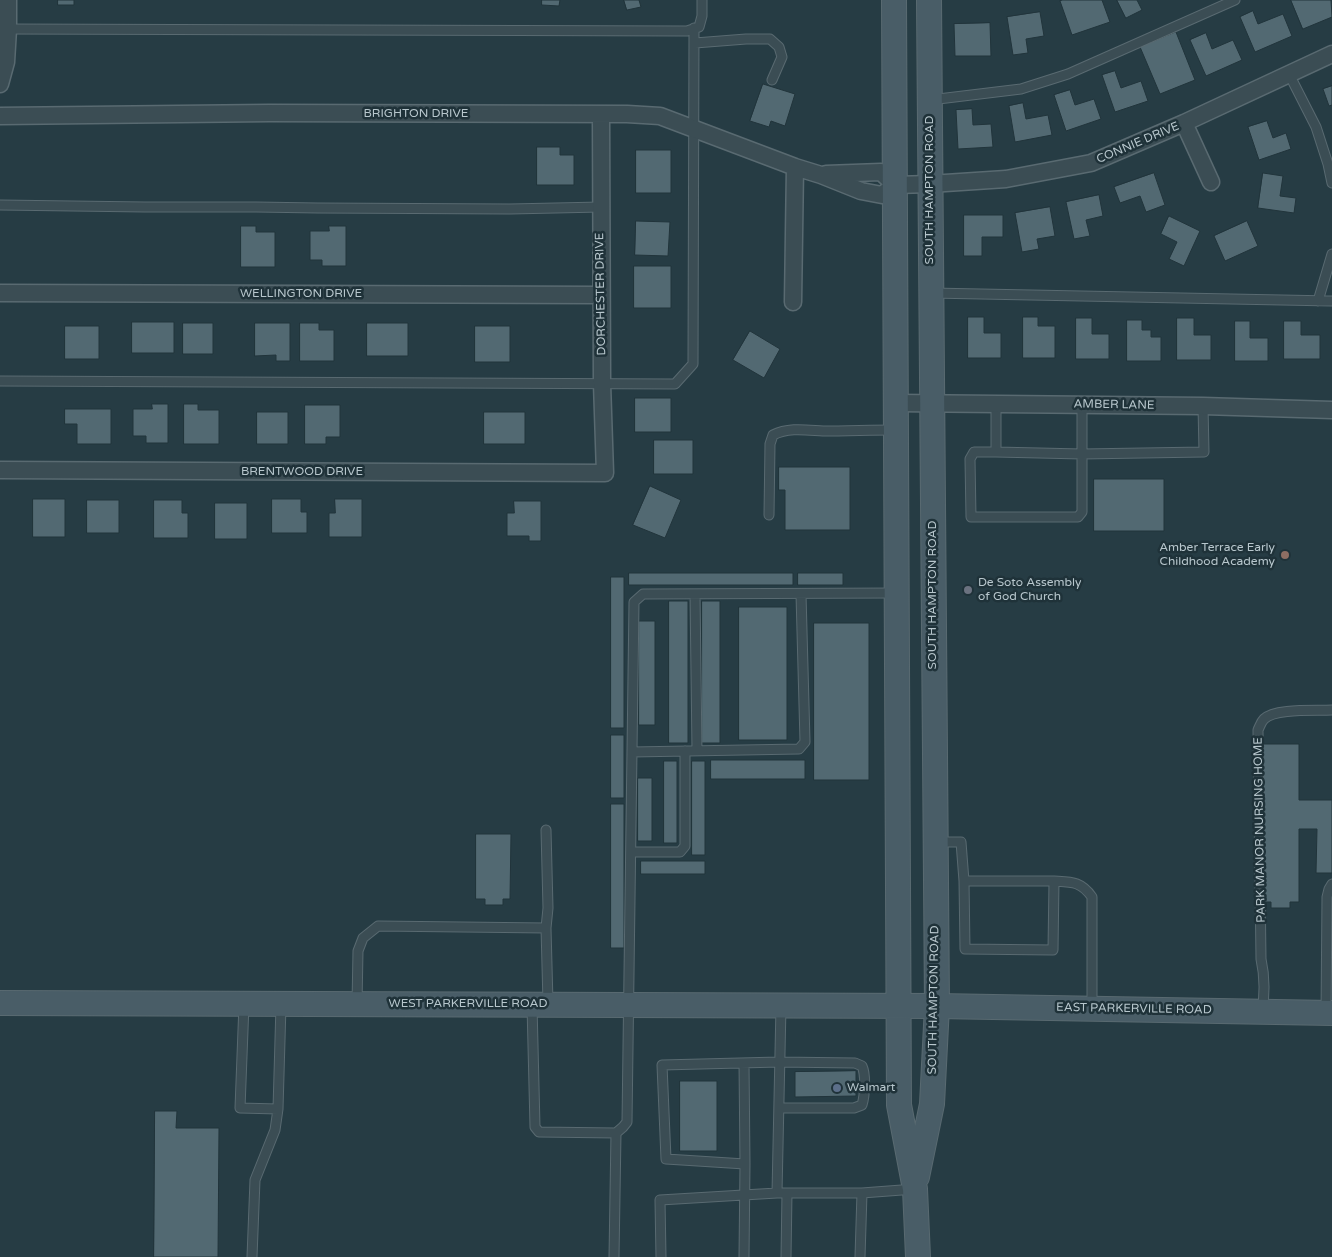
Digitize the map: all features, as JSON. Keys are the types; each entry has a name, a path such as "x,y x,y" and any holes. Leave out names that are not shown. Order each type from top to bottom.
{"main road":[{"name":"SOUTH HAMPTON ROAD","path":"894,0 899,1105 915,1189 918,1257"},
{"name":"SOUTH HAMPTON ROAD","path":"915,1189 932,1104 937,1006 929,0"},
{"name":"WEST PARKERVILLE ROAD","path":"0,1003 937,1006"},
{"name":"EAST PARKERVILLE ROAD","path":"937,1006 1329,1013"}],"street":[{"path":"0,84 6,62 4,29 8,0"},
{"name":"CONNIE DRIVE","path":"895,185 1006,179 1090,162 1184,123 1332,54"},
{"name":"DORCHESTER DRIVE","path":"601,114 600,207 605,473"},
{"name":"BRIGHTON DRIVE","path":"0,116 627,114 660,116 861,191 882,195 895,185"},
{"path":"1184,123 1211,182"},
{"path":"793,302 795,167"},
{"name":"WELLINGTON DRIVE","path":"0,293 601,295"},
{"name":"AMBER LANE","path":"896,402 1202,406 1332,410"},
{"name":"BRENTWOOD DRIVE","path":"0,470 605,473"}],"lane":[{"path":"4,29 687,31 698,27 702,16 702,0"},
{"path":"930,100 1022,89 1068,74 1236,0"},
{"path":"0,382 675,384 693,364 694,28"},
{"path":"695,43 746,38 770,39 780,47 782,57 772,80"},
{"path":"1289,74 1316,127 1332,183"},
{"path":"0,205 145,208 256,206 510,209 600,207"},
{"path":"1318,301 1332,254"},
{"path":"931,292 1332,301"},
{"path":"996,404 996,452"},
{"path":"1082,405 1082,454 1082,512 1078,517 971,517 970,459 974,452 1082,454 1204,452 1202,406"},
{"path":"769,515 770,444 773,435 781,431 801,429 824,431 896,430"},
{"path":"546,830 548,908 540,1005 534,1127 539,1132 616,1133 627,1122 634,602 643,594 897,594"},
{"path":"695,594 697,751"},
{"path":"632,752 799,749 805,742 801,594"},
{"name":"PARK MANOR NURSING HOME","path":"1262,1012 1265,990 1261,959 1258,730 1262,720 1278,712 1332,710"},
{"path":"631,852 680,852 685,846 685,751"},
{"path":"935,842 961,842 964,881 965,949 1054,950 1054,881"},
{"path":"964,881 1074,882 1086,889 1092,897 1092,1008"},
{"path":"1329,1013 1327,897 1332,884"},
{"path":"357,1004 358,951 363,938 378,926 546,928"},
{"path":"244,1004 240,1108 278,1109"},
{"path":"252,1257 255,1180 275,1130 278,1109 282,1004"},
{"path":"777,1193 781,1005"},
{"path":"744,1164 666,1159 662,1065 780,1062 855,1063 862,1066 864,1071 864,1100 862,1105 854,1108 779,1108"},
{"path":"744,1063 744,1257"},
{"path":"614,1257 616,1133"},
{"path":"661,1257 660,1200 777,1193 862,1193 915,1189"},
{"path":"786,1257 787,1193"},
{"path":"860,1257 862,1193"}],"building":[{"path":"58,0 74,0 74,5 58,5"},
{"path":"542,0 560,0 559,6 542,5"},
{"path":"624,0 639,0 641,7 627,10"},
{"path":"1102,0 1110,22 1072,35 1060,1"},
{"path":"1117,0 1137,0 1142,10 1126,18"},
{"path":"1291,0 1331,0 1332,17 1303,29"},
{"path":"1253,11 1258,24 1283,14 1292,36 1255,52 1240,17"},
{"path":"1040,12 1044,36 1026,39 1028,53 1013,55 1007,17"},
{"path":"990,23 991,56 955,56 954,24"},
{"path":"1176,32 1195,80 1160,94 1140,47"},
{"path":"1206,33 1212,49 1233,40 1242,60 1206,76 1190,40"},
{"path":"1115,71 1121,88 1141,81 1148,101 1115,112 1102,75"},
{"path":"763,84 795,94 785,126 771,121 769,127 750,121"},
{"path":"1332,86 1332,105 1329,106 1323,89"},
{"path":"1070,90 1075,105 1094,99 1101,119 1066,131 1054,95"},
{"path":"1023,103 1026,119 1048,115 1052,135 1015,142 1009,106"},
{"path":"972,109 973,125 991,124 993,147 958,149 956,110"},
{"path":"1267,121 1273,138 1286,133 1291,149 1259,160 1248,127"},
{"path":"537,147 560,147 560,155 574,155 574,185 537,185"},
{"path":"636,150 671,150 671,193 636,193"},
{"path":"1154,173 1165,205 1146,212 1140,196 1120,203 1114,187"},
{"path":"1263,173 1283,176 1280,196 1296,198 1294,213 1258,208"},
{"path":"1099,195 1103,216 1086,220 1090,236 1074,239 1066,202"},
{"path":"1050,207 1055,236 1037,239 1039,249 1022,252 1015,213"},
{"path":"964,215 1003,215 1003,237 982,237 982,256 964,256"},
{"path":"1169,216 1200,231 1184,266 1169,259 1177,242 1161,234"},
{"path":"636,221 670,222 668,256 635,255"},
{"path":"1247,221 1258,246 1225,261 1214,236"},
{"path":"241,226 256,226 256,232 275,232 275,267 241,267"},
{"path":"329,226 346,226 346,266 322,266 322,260 310,260 310,231 329,231"},
{"path":"634,266 671,266 671,308 634,308"},
{"path":"968,317 984,317 984,333 1001,333 1001,358 968,358"},
{"path":"1023,317 1038,317 1038,326 1055,326 1055,358 1023,358"},
{"path":"1076,318 1092,318 1092,334 1109,334 1109,359 1076,359"},
{"path":"1177,318 1194,318 1194,335 1211,335 1211,360 1177,360"},
{"path":"1127,320 1142,320 1142,330 1151,330 1151,337 1161,337 1161,361 1127,361"},
{"path":"1235,321 1250,321 1250,338 1268,338 1268,361 1235,361"},
{"path":"1284,321 1301,321 1301,335 1320,335 1320,359 1284,359"},
{"path":"132,322 174,322 174,353 132,353"},
{"path":"183,323 213,323 213,354 183,354"},
{"path":"255,323 290,323 290,361 276,361 276,355 255,356"},
{"path":"300,323 319,323 319,330 334,330 334,361 300,361"},
{"path":"367,323 408,323 408,356 367,356"},
{"path":"65,326 99,326 99,359 65,359"},
{"path":"475,326 510,326 510,362 475,362"},
{"path":"750,331 780,349 764,378 733,360"},
{"path":"635,398 671,398 671,432 635,432"},
{"path":"152,404 168,404 168,443 146,443 146,436 133,436 133,409 152,409"},
{"path":"184,404 198,404 198,410 219,410 219,444 184,444"},
{"path":"305,405 340,405 340,437 326,437 326,444 305,444"},
{"path":"65,409 111,409 111,444 77,444 77,424 65,424"},
{"path":"257,412 288,412 288,444 257,444"},
{"path":"484,412 525,412 525,444 484,444"},
{"path":"654,440 693,440 693,474 654,474"},
{"path":"779,467 850,467 850,530 785,530 785,490 779,490"},
{"path":"1094,479 1164,479 1164,531 1094,531"},
{"path":"650,486 681,500 665,538 633,525"},
{"path":"33,499 65,499 65,537 33,537"},
{"path":"272,499 301,499 301,512 307,512 307,533 272,533"},
{"path":"335,499 362,499 362,537 329,537 329,513 335,513"},
{"path":"87,500 119,500 119,533 87,533"},
{"path":"154,500 182,500 182,513 188,513 188,538 154,538"},
{"path":"514,501 541,501 541,541 529,541 529,536 507,536 507,513 514,513"},
{"path":"215,503 247,503 247,539 215,539"},
{"path":"629,573 793,573 793,585 629,585"},
{"path":"798,573 843,573 843,585 798,585"},
{"path":"611,577 624,577 624,728 611,728"},
{"path":"669,601 688,601 688,743 669,743"},
{"path":"702,601 720,601 720,743 702,743"},
{"path":"739,607 787,607 787,740 739,740"},
{"path":"639,621 655,621 655,725 639,725"},
{"path":"814,623 869,623 869,780 814,780"},
{"path":"611,735 624,735 624,798 611,798"},
{"path":"1263,744 1299,744 1299,800 1332,800 1332,873 1316,873 1317,829 1299,829 1299,902 1290,902 1290,908 1271,908 1271,902 1263,902"},
{"path":"711,760 805,760 805,779 711,779"},
{"path":"664,761 677,761 677,843 664,843"},
{"path":"692,761 705,761 705,855 692,855"},
{"path":"638,778 652,778 652,841 638,841"},
{"path":"611,804 624,804 624,948 611,948"},
{"path":"476,834 511,834 510,899 503,899 503,905 485,905 485,899 476,899"},
{"path":"641,861 705,861 705,874 641,874"},
{"path":"856,1071 856,1096 795,1097 795,1072"},
{"path":"680,1081 717,1081 717,1151 680,1151"},
{"path":"155,1111 177,1111 176,1128 219,1128 218,1257 154,1257"}],"place":[{"name":"Amber Terrace Early Childhood Academy","path":"1285,555"},
{"name":"De Soto Assembly of God Church","path":"968,590"},
{"name":"Walmart","path":"837,1088"}]}
